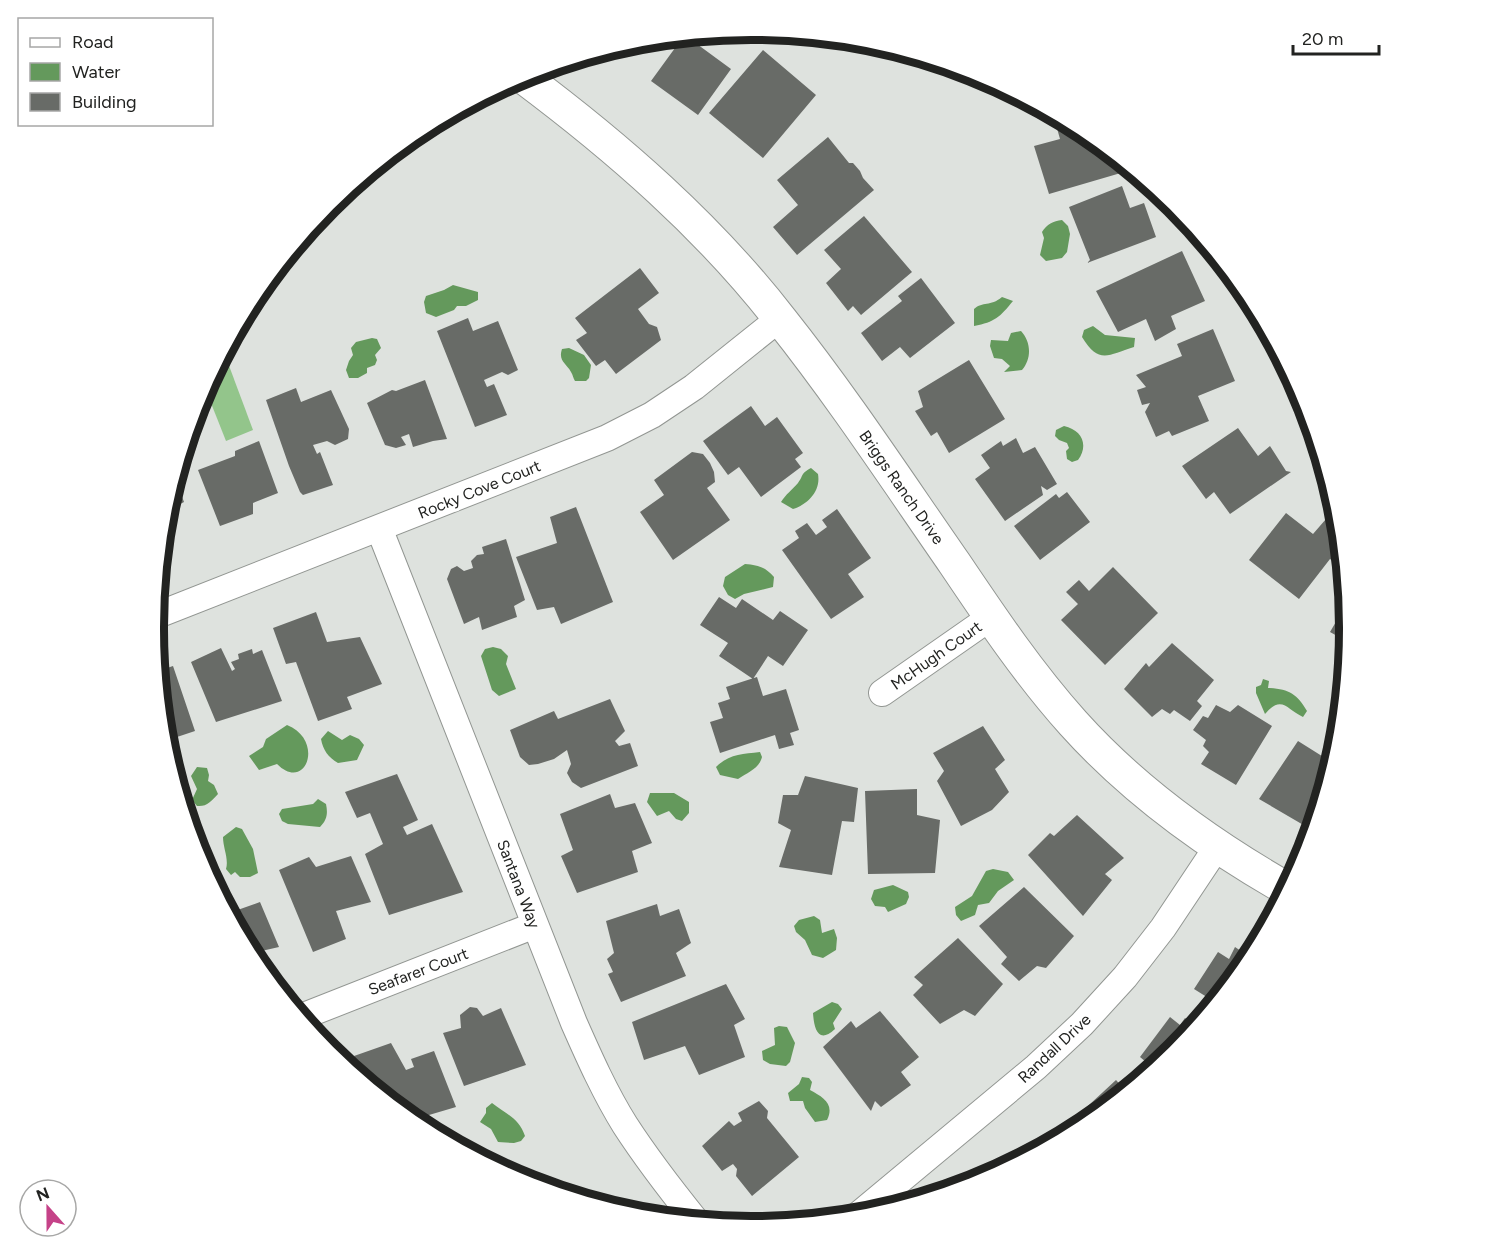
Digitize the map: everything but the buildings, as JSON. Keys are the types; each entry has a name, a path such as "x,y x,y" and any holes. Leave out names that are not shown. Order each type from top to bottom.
{"street":[{"name":"Briggs Ranch Drive","path":"532,83 572,113 662,190 728,258 780,318 846,406 1038,682 1075,725 1136,784 1180,820 1217,847 1280,885"},
{"name":"Rocky Cove Court","path":"164,612 606,438 634,424 694,387 780,318"},
{"name":"Santana Way","path":"379,528 592,1064 624,1124 662,1179 688,1211"},
{"name":"McHugh Court","path":"882,693 991,617"},
{"name":"Randall Drive","path":"872,1202 1036,1068 1082,1024 1125,977 1163,928 1217,847"},
{"name":"Seafarer Court","path":"309,1014 535,925"}],"shaded area":[{"path":"228,363 253,430 226,441 210,401"}],"water":[{"path":"1062,220 1068,226 1070,234 1067,252 1062,258 1046,261 1040,255 1044,238 1042,232 1050,223"},
{"path":"453,285 478,292 478,300 466,306 457,306 454,310 436,317 426,313 424,302 426,296"},
{"path":"1002,297 1013,301 996,318 974,326 974,309"},
{"path":"1093,326 1105,335 1135,338 1134,347 1111,355 1099,355 1088,346 1082,337 1084,330"},
{"path":"1021,331 1027,340 1029,350 1025,365 1022,370 1004,372 1010,366 1002,359 994,358 990,346 991,340 1008,341 1011,333"},
{"path":"377,339 381,348 375,355 377,360 375,365 367,368 367,373 358,378 349,378 346,370 353,355 351,348 356,342"},
{"path":"569,348 584,355 591,365 589,378 586,381 575,381 562,359 562,349"},
{"path":"1064,426 1075,431 1082,439 1081,454 1078,460 1072,462 1067,459 1066,451 1069,448 1067,443 1055,436 1056,430"},
{"path":"811,468 818,474 817,486 812,496 804,504 793,509 781,502 804,473"},
{"path":"745,564 758,566 768,571 774,577 773,587 744,594 735,599 728,595 723,586 725,577"},
{"path":"493,647 501,649 508,656 506,664 516,689 499,696 492,690 481,656 485,649"},
{"path":"1263,679 1269,681 1268,688 1287,691 1300,700 1307,711 1303,717 1280,704 1265,714 1256,693 1256,687 1261,685"},
{"path":"287,725 299,732 306,742 307,761 303,768 296,772 287,771 277,764 259,770 249,756 263,747 266,739"},
{"path":"328,731 342,740 350,735 359,739 364,745 357,760 338,763 329,756 321,739"},
{"path":"760,752 762,757 758,765 738,779 720,775 716,767 731,757"},
{"path":"197,767 207,768 208,781 214,785 218,794 204,806 197,806 192,800 197,789 191,776"},
{"path":"650,793 674,793 689,802 689,813 682,821 676,819 669,811 657,816 647,802"},
{"path":"318,799 326,804 327,811 326,819 320,827 288,824 282,821 279,814 282,809 313,804"},
{"path":"236,827 242,829 253,849 258,873 250,877 240,877 235,872 231,875 226,869 223,837"},
{"path":"993,869 1008,872 1014,880 998,891 989,903 978,905 975,915 961,921 956,915 955,907 972,896 986,871"},
{"path":"893,885 908,892 909,897 906,904 888,912 885,907 875,906 871,899 874,890"},
{"path":"814,916 820,920 822,933 834,929 837,938 836,950 823,958 812,955 805,940 796,932 794,926 799,920"},
{"path":"832,1002 838,1004 842,1009 833,1023 835,1029 829,1034 821,1035 814,1024 813,1013"},
{"path":"787,1027 795,1043 790,1062 786,1066 770,1064 763,1060 762,1051 775,1045 774,1028"},
{"path":"802,1077 809,1078 812,1082 810,1090 829,1105 827,1120 815,1122 803,1101 790,1101 788,1093 799,1084"},
{"path":"492,1103 519,1125 525,1136 521,1141 498,1142 491,1129 480,1122 486,1113 486,1108"}]}
